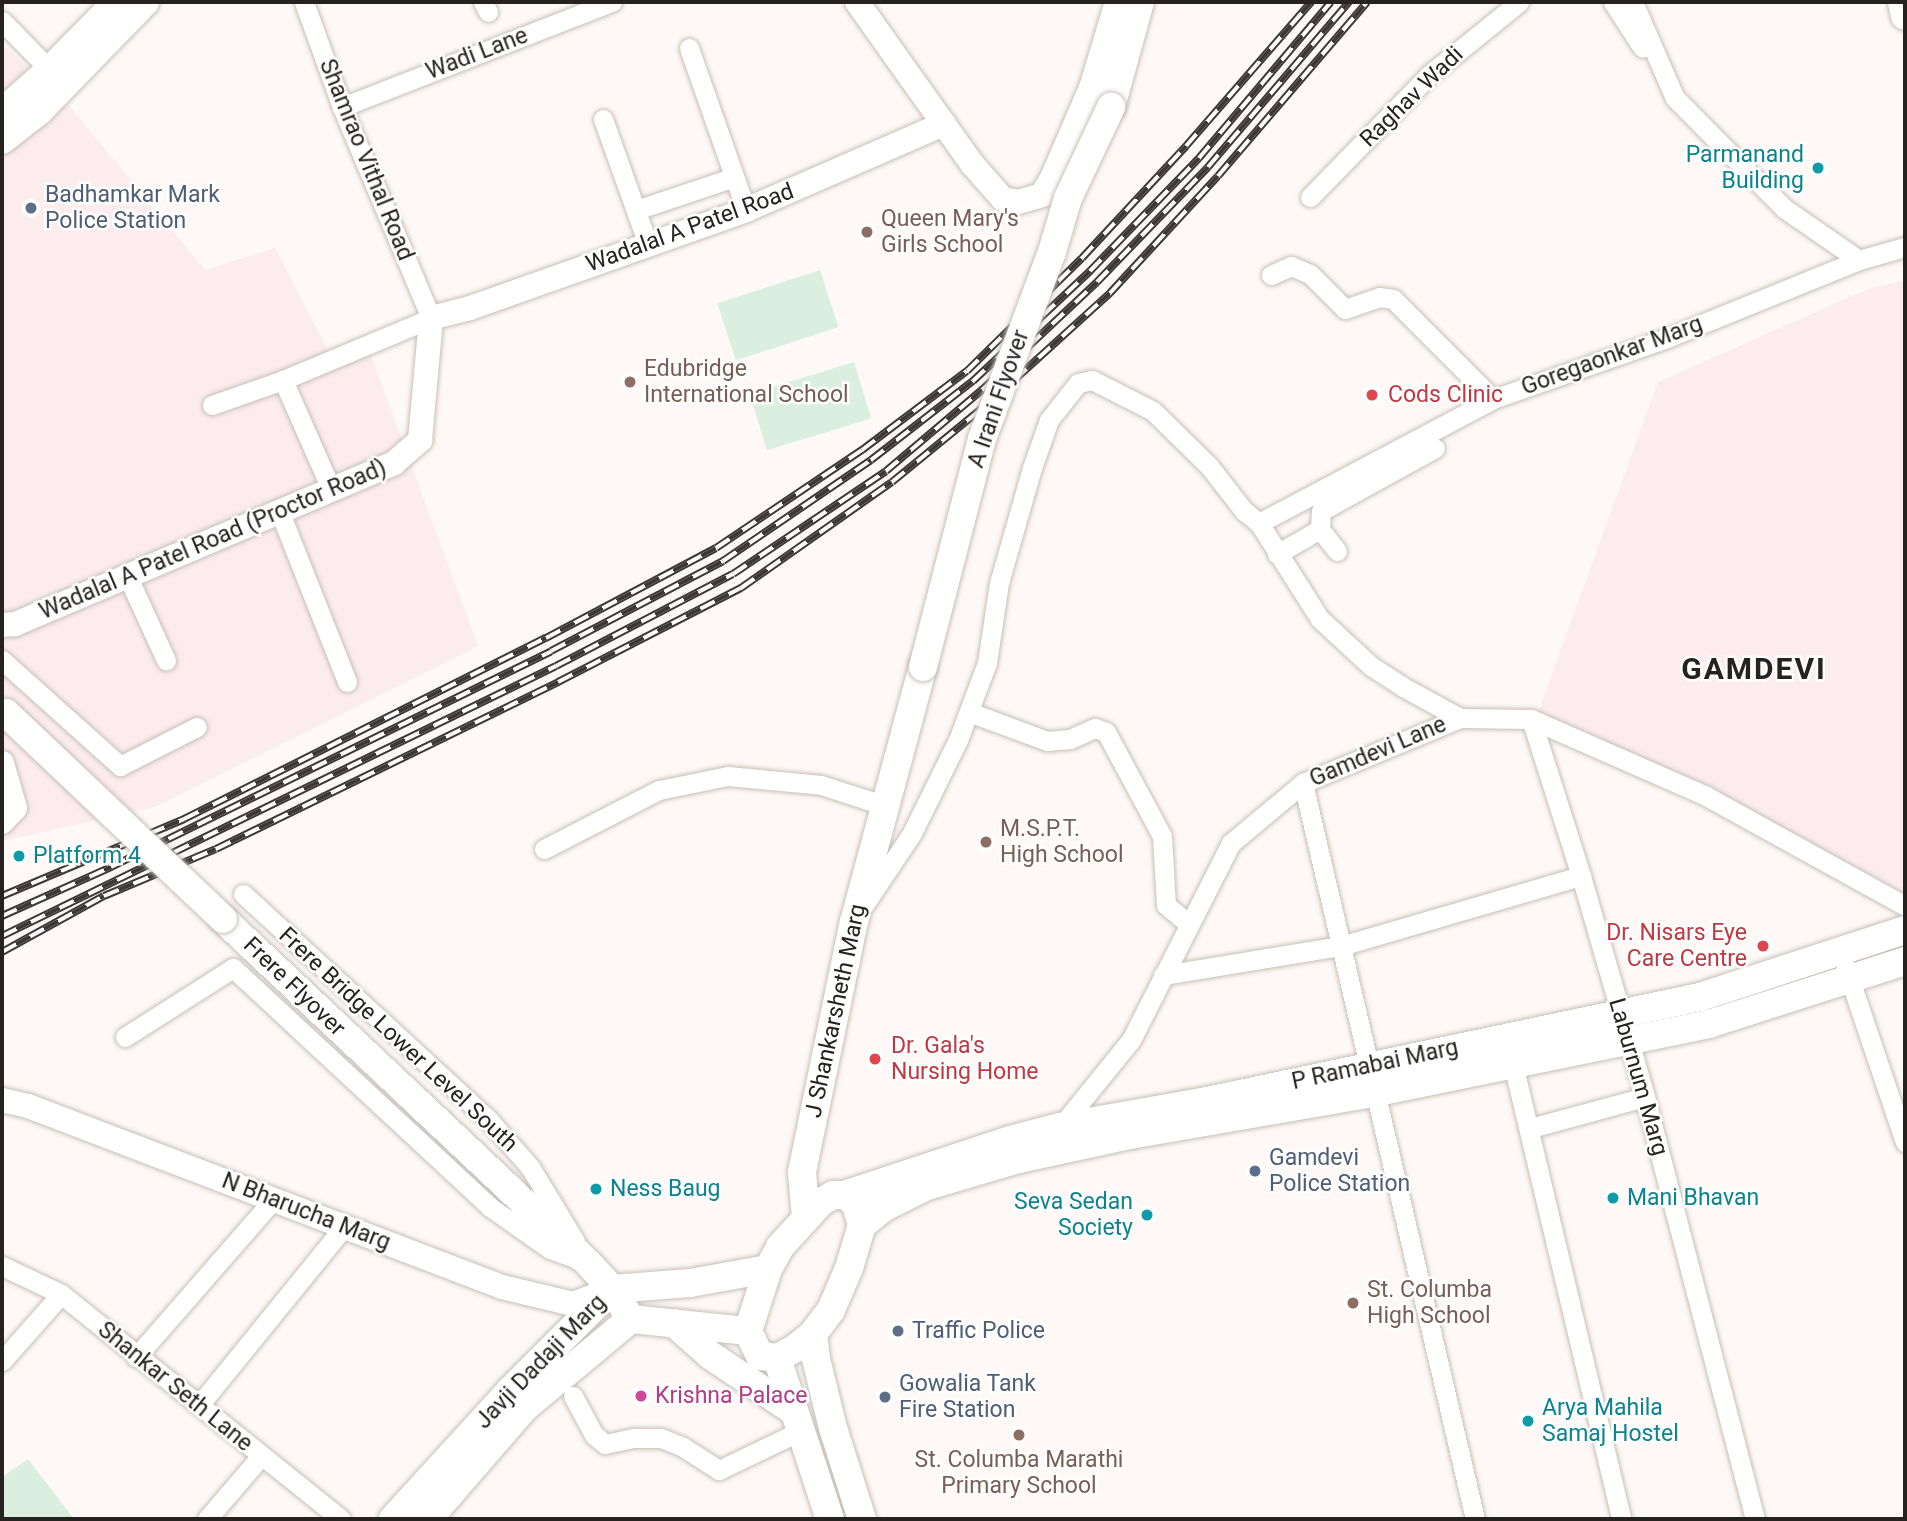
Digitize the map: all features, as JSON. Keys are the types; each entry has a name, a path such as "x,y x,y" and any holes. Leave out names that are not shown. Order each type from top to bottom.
{"main road":[{"path":"2,112 50,70 117,2"},
{"path":"2,140 39,111 145,2"},
{"name":"A Irani Flyover","path":"886,806 982,439 1052,252 1068,198 1111,107 1140,2"},
{"path":"1902,2 1905,16"},
{"name":"Frere Flyover","path":"4,711 588,1263 612,1289 631,1319"},
{"name":"J Shankarsheth Marg","path":"806,1218 802,1172 854,922 886,806"},
{"name":"P Ramabai Marg","path":"862,1225 883,1208 927,1186 1204,1113 1371,1079 1620,1013 1700,997 1905,930"},
{"name":"P Ramabai Marg","path":"1371,1079 1513,1064 1709,1024 1905,961"},
{"path":"1802,964 1812,991"},
{"path":"1700,997 1709,1024"},
{"name":"P Ramabai Marg","path":"748,1331 768,1269 780,1247 821,1202 833,1195 844,1195 1010,1140 1060,1127 1204,1113"},
{"path":"748,1331 761,1356 777,1358 796,1348 813,1334 831,1310 849,1268 862,1225 855,1202 844,1195"},
{"name":"Javji Dadaji Marg","path":"393,1519 509,1392 612,1289 690,1283 768,1269"},
{"name":"Javji Dadaji Marg","path":"428,1519 524,1408 631,1319 748,1331"},
{"path":"674,1323 710,1355 797,1421"},
{"path":"813,1334 816,1359 833,1428 862,1519"},
{"path":"777,1358 831,1519"}],"street":[{"name":"Shamrao Vithal Road","path":"304,2 342,107 431,318"},
{"name":"Wadi Lane","path":"342,107 612,2"},
{"path":"857,2 944,124 1003,199 1030,201 1042,195 1091,88 1117,2"},
{"name":"Raghav Wadi","path":"1311,197 1429,75 1518,2"},
{"path":"1613,2 1675,98 1785,209 1859,260"},
{"path":"1633,2 1675,98"},
{"path":"1640,2 1655,56"},
{"path":"2,21 50,70"},
{"path":"689,48 746,211"},
{"path":"603,119 648,245"},
{"name":"Wadalal A Patel Road","path":"431,318 470,308 746,211 944,124"},
{"path":"636,210 734,177"},
{"name":"Goregaonkar Marg","path":"1259,523 1493,399 1668,338 1859,260 1905,247"},
{"path":"1270,275 1291,266 1310,274 1345,310 1378,297 1393,299 1493,399"},
{"path":"212,405 283,380 431,318"},
{"name":"Wadalal A Patel Road (Proctor Road)","path":"2,625 15,624 394,463 420,440 431,318"},
{"path":"283,380 331,489"},
{"path":"854,922 912,833 969,712 987,663 999,583 1032,468 1049,420 1078,383 1092,380 1153,411 1209,466 1244,511 1259,523 1320,619 1371,666 1460,718"},
{"path":"1337,551 1320,529 1321,511 1435,448"},
{"path":"279,510 347,682"},
{"path":"1277,554 1320,529"},
{"path":"127,575 166,660"},
{"path":"2,660 120,766 197,727"},
{"path":"969,712 1047,741 1070,739 1095,728 1106,732 1162,836 1166,905 1189,924"},
{"name":"Gamdevi Lane","path":"1048,1154 1060,1127 1131,1040 1231,843 1303,783 1460,718 1531,719 1706,796 1905,906"},
{"name":"Laburnum Marg","path":"1531,719 1581,876 1645,1097 1755,1519"},
{"path":"2,763 8,815"},
{"path":"544,849 659,790 728,776 821,785 886,806"},
{"path":"1303,783 1475,1519"},
{"path":"1163,975 1341,946 1581,876"},
{"name":"Frere Bridge Lower Level South","path":"243,894 488,1119 530,1167 588,1263"},
{"path":"1839,951 1905,1142"},
{"path":"125,1037 233,968 490,1207 550,1249 588,1263"},
{"path":"1513,1064 1620,1519"},
{"path":"1538,1126 1645,1097"},
{"name":"N Bharucha Marg","path":"2,1100 28,1106 502,1287 573,1304 612,1289"},
{"path":"136,1357 274,1199"},
{"path":"200,1404 344,1227"},
{"name":"Shankar Seth Lane","path":"2,1266 61,1294 136,1357 200,1404 261,1457 341,1519"},
{"path":"2,1361 61,1294"},
{"path":"573,1396 594,1435 605,1444 634,1438 661,1438 683,1447 719,1471 797,1421"},
{"path":"207,1519 261,1457"}],"shaded area":[{"path":"2,44 70,107 205,270 275,248 329,352 367,345 478,646 155,807 2,841"},
{"path":"1905,280 1905,893 1751,812 1538,713 1658,382 1868,289"}],"green space":[{"path":"820,270 839,327 736,360 717,303"},
{"path":"854,362 871,418 767,450 750,394"},
{"path":"28,1459 74,1519 2,1519 2,1477"}],"railway":[{"path":"2,896 184,819 546,638 716,548 862,450 967,371 1082,258 1186,146 1311,2"},
{"path":"2,916 111,867 551,651 723,561 871,460 973,381 1090,271 1199,158 1331,2"},
{"path":"2,936 556,666 733,574 886,471 982,390 1097,282 1208,167 1349,2"},
{"path":"2,952 104,896 216,849 558,682 741,588 892,482 991,401 1110,293 1218,176 1367,2"}],"place":[{"name":"Parmanand Building","path":"1818,168"},
{"name":"Badhamkar Mark Police Station","path":"31,208"},
{"name":"Queen Mary's Girls School","path":"867,232"},
{"name":"Edubridge International School","path":"630,382"},
{"name":"Cods Clinic","path":"1372,395"},
{"name":"M.S.P.T. High School","path":"986,842"},
{"name":"Platform 4","path":"19,856"},
{"name":"Dr. Nisars Eye Care Centre","path":"1763,946"},
{"name":"Dr. Gala's Nursing Home","path":"875,1059"},
{"name":"Gamdevi Police Station","path":"1255,1171"},
{"name":"Ness Baug","path":"596,1189"},
{"name":"Mani Bhavan","path":"1613,1198"},
{"name":"Seva Sedan Society","path":"1147,1215"},
{"name":"St. Columba High School","path":"1353,1303"},
{"name":"Traffic Police","path":"898,1331"},
{"name":"Krishna Palace","path":"641,1396"},
{"name":"Gowalia Tank Fire Station","path":"885,1397"},
{"name":"Arya Mahila Samaj Hostel","path":"1528,1421"},
{"name":"St. Columba Marathi Primary School","path":"1019,1435"}],"district":[{"name":"GAMDEVI","path":"1754,669"}]}
